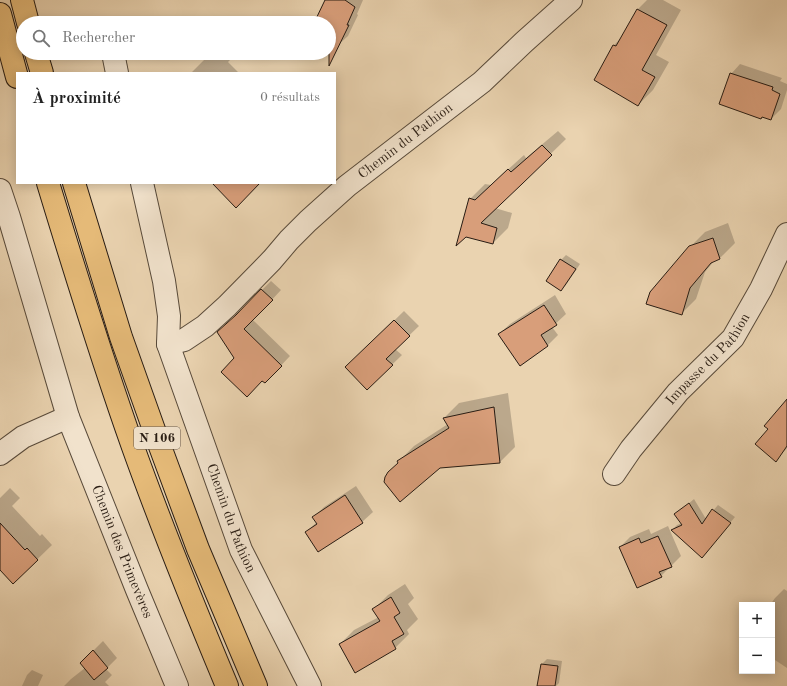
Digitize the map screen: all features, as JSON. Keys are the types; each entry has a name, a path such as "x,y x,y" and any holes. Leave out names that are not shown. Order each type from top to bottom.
{"main road":[{"path":"22,0 26,16"},
{"path":"0,14 16,75"},
{"path":"0,25 16,75"},
{"path":"38,60 42,72"},
{"name":"N 106","path":"48,184 97,343 133,448 177,566 227,686"},
{"name":"N 106","path":"74,184 121,336 158,441 198,549 256,686"}],"street":[{"name":"Chemin du Pathion","path":"168,344 184,340 205,326 227,306 299,230 347,186 482,82 571,0"},
{"path":"115,60 118,72"},
{"name":"Chemin du Pathion","path":"142,184 164,281 169,316 168,344 241,550 310,686"},
{"name":"Chemin des Primevères","path":"0,190 68,417 177,686"},
{"name":"Impasse du Pathion","path":"614,474 631,449 678,392 733,338 761,289 787,234"},
{"path":"0,454 23,437 68,417"}],"building":[{"path":"325,0 345,0 355,7 347,25 349,25 336,52 336,16 317,16"},
{"path":"637,9 667,25 642,70 655,77 638,106 594,80 613,45 616,46"},
{"path":"730,73 773,87 772,90 780,94 771,120 762,117 761,119 719,104"},
{"path":"542,145 552,155 481,223 497,228 493,244 466,237 456,246 469,198 475,200 508,169 511,172"},
{"path":"213,184 259,184 236,208"},
{"path":"713,238 720,259 711,263 690,288 682,315 646,304 650,292 689,246"},
{"path":"560,259 576,269 561,291 546,281"},
{"path":"261,289 273,300 244,329 282,366 265,383 262,381 247,397 221,372 234,358 217,332"},
{"path":"544,305 557,325 541,335 548,346 520,366 498,334"},
{"path":"394,320 410,336 386,359 393,365 367,390 345,367"},
{"path":"787,399 787,446 776,462 755,444 768,429 764,426"},
{"path":"494,407 500,463 440,468 400,502 384,482 388,472 398,463 397,461 449,428 443,418"},
{"path":"345,495 363,523 318,552 305,532 317,524 312,517"},
{"path":"689,503 702,524 712,509 731,523 702,558 671,530 682,525 674,514"},
{"path":"0,523 25,550 27,548 38,560 13,584 0,570"},
{"path":"658,536 672,567 659,572 662,577 637,588 619,547 639,538 641,543"},
{"path":"391,597 400,613 394,617 404,634 392,641 396,649 355,673 339,644 380,621 372,609"},
{"path":"93,650 108,668 94,680 80,663"},
{"path":"541,664 558,666 555,686 537,686"}]}
